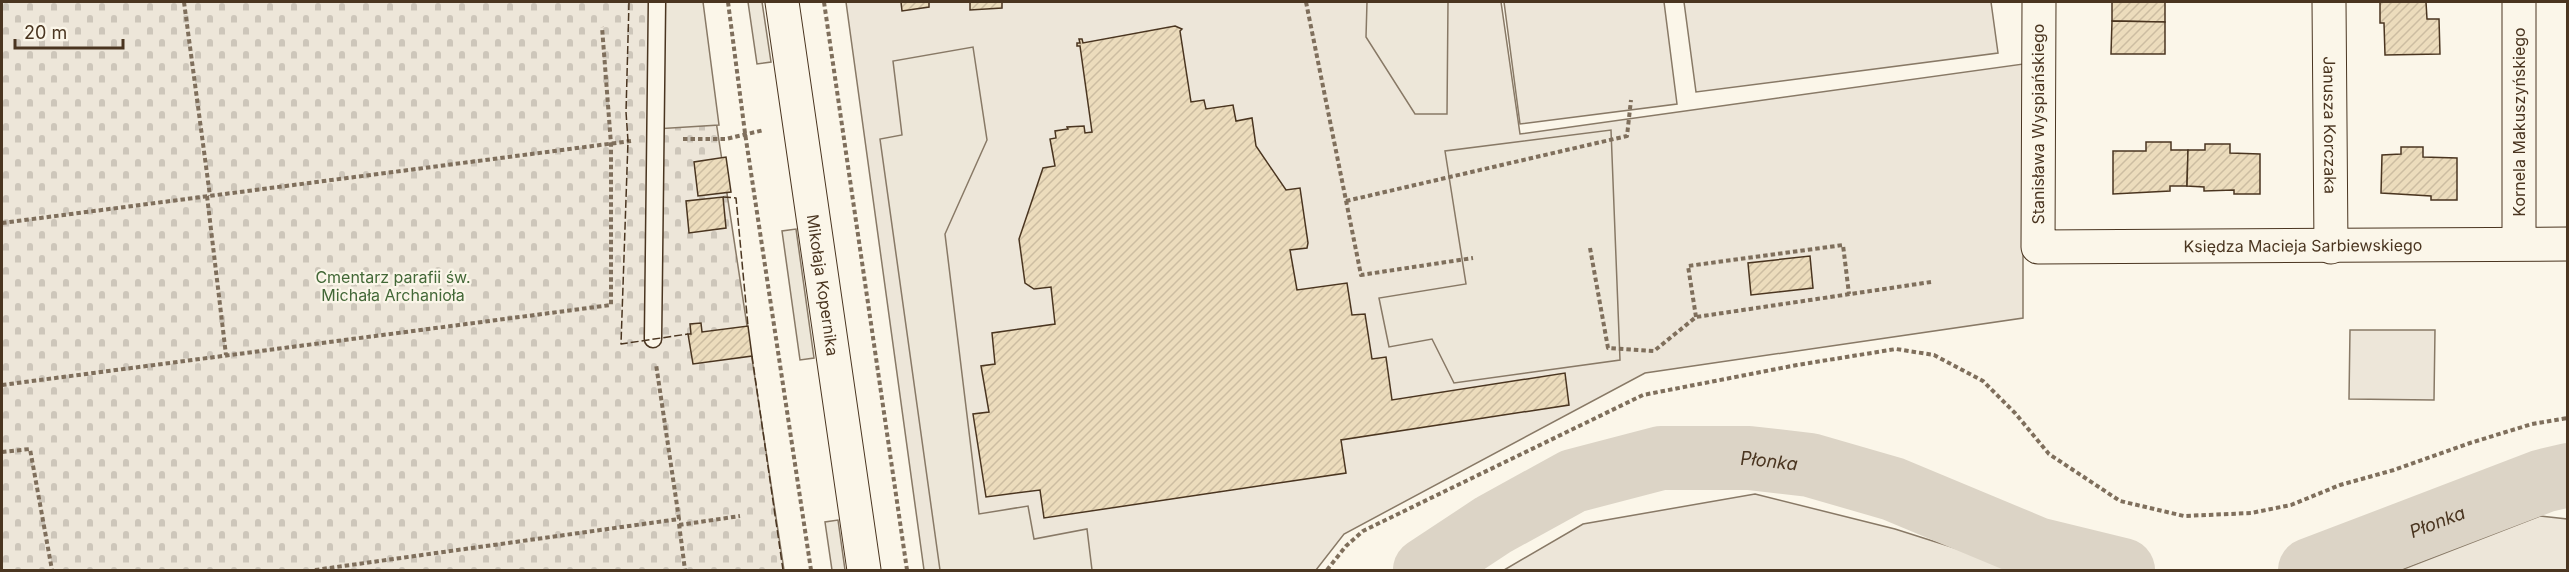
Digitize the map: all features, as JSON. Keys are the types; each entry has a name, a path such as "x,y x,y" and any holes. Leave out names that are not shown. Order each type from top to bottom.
{"street":[{"name":"Mikołaja Kopernika","path":"782,2 864,570"},
{"name":"Stanisława Wyspiańskiego","path":"2038,247 2039,2"},
{"name":"Janusza Korczaka","path":"2329,2 2331,247"},
{"name":"Kornela Makuszyńskiego","path":"2519,2 2519,243"},
{"name":"Księdza Macieja Sarbiewskiego","path":"2038,247 2568,244"}],"lane":[{"path":"653,339 657,2"}],"path":[{"path":"184,2 226,355"},
{"path":"728,2 745,133 810,570"},
{"path":"824,2 907,570"},
{"path":"1306,2 1361,274 1473,258"},
{"path":"2,385 611,304 611,144 602,27"},
{"path":"1346,201 1627,136 1631,100"},
{"path":"2,223 611,144 655,139 726,139 766,130"},
{"path":"1696,317 1688,266 1843,245 1849,294"},
{"path":"1590,248 1608,348 1654,351 1696,317 1931,282"},
{"path":"653,339 685,570"},
{"path":"1327,570 1346,546 1363,531 1643,395 1797,365 1896,350 1934,355 1983,381 2015,413 2049,454 2120,501 2184,516 2251,513 2291,505 2340,485 2394,470 2470,443 2532,424 2568,418"},
{"path":"2,452 30,449 52,570"},
{"path":"679,525 740,516"},
{"path":"315,570 678,519"}],"green space":[{"name":"Cmentarz parafii św. Michała Archanioła","path":"2,2 698,2 784,570 2,570"},
{"path":"846,2 1501,2 1520,134 2023,64 2023,318 1645,373 1344,534 1316,570 924,570"},
{"path":"1504,2 1664,2 1677,104 1520,124"},
{"path":"1684,2 1991,2 1998,53 1696,92"},
{"path":"2350,330 2435,330 2434,400 2349,399"},
{"path":"1755,494 1895,529 2024,570 1504,570 1583,524"},
{"path":"2540,516 2567,519 2567,570 2401,570"}],"shaded area":[{"path":"657,2 703,2 719,125 655,129"},
{"path":"748,2 762,2 771,62 757,64"},
{"path":"1367,2 1448,2 1447,114 1415,114 1366,37"},
{"path":"973,47 987,140 945,234 979,514 1028,506 1034,539 1087,529 1092,570 940,570 880,139 902,135 893,61"},
{"path":"1611,130 1620,360 1454,383 1432,339 1389,347 1379,298 1466,284 1445,151"},
{"path":"796,229 814,358 800,360 782,231"},
{"path":"838,520 845,570 832,570 825,522"}],"building":[{"path":"901,2 929,2 929,7 902,11"},
{"path":"970,2 1002,2 1002,8 970,10"},
{"path":"2112,2 2165,2 2165,22 2112,21"},
{"path":"2380,2 2426,2 2427,19 2439,19 2440,54 2385,55 2384,23 2380,23"},
{"path":"2112,21 2165,22 2165,54 2111,54"},
{"path":"1175,26 1182,29 1180,31 1191,102 1204,100 1206,109 1233,105 1236,121 1252,118 1256,146 1286,190 1300,188 1308,243 1307,248 1290,250 1297,290 1347,283 1352,315 1365,314 1372,359 1386,357 1392,400 1565,373 1569,405 1341,440 1346,473 1044,518 1040,490 986,497 973,414 989,412 981,366 995,364 992,333 1055,324 1051,287 1034,289 1025,283 1019,239 1043,168 1055,166 1050,139 1056,138 1055,131 1068,129 1067,127 1084,126 1085,133 1092,132 1080,46 1077,46 1077,43 1080,43 1079,39 1082,39 1083,43"},
{"path":"2146,142 2171,142 2171,150 2188,150 2187,186 2170,186 2170,191 2113,194 2113,151 2146,151"},
{"path":"2205,144 2230,144 2230,153 2260,154 2260,194 2234,194 2234,190 2204,191 2204,187 2187,186 2188,150 2205,150"},
{"path":"2401,147 2423,147 2423,157 2457,158 2457,200 2431,200 2431,196 2381,193 2382,155 2401,154"},
{"path":"726,157 731,192 698,196 694,162"},
{"path":"723,197 726,228 689,233 686,201"},
{"path":"1810,256 1813,288 1751,295 1748,263"},
{"path":"701,323 702,332 748,326 752,356 693,364 688,334 691,334 690,324"}],"waterway":[{"name":"Płonka","path":"1425,570 1493,525 1573,481 1661,458 1749,458 1810,465 1893,489 2037,549 2123,570"},
{"name":"Płonka","path":"2310,570 2543,481 2568,475"}],"fence":[{"path":"629,2 626,112 628,141 621,344 688,334"},
{"path":"723,197 736,198 748,326"},
{"path":"752,356 783,570"}]}
